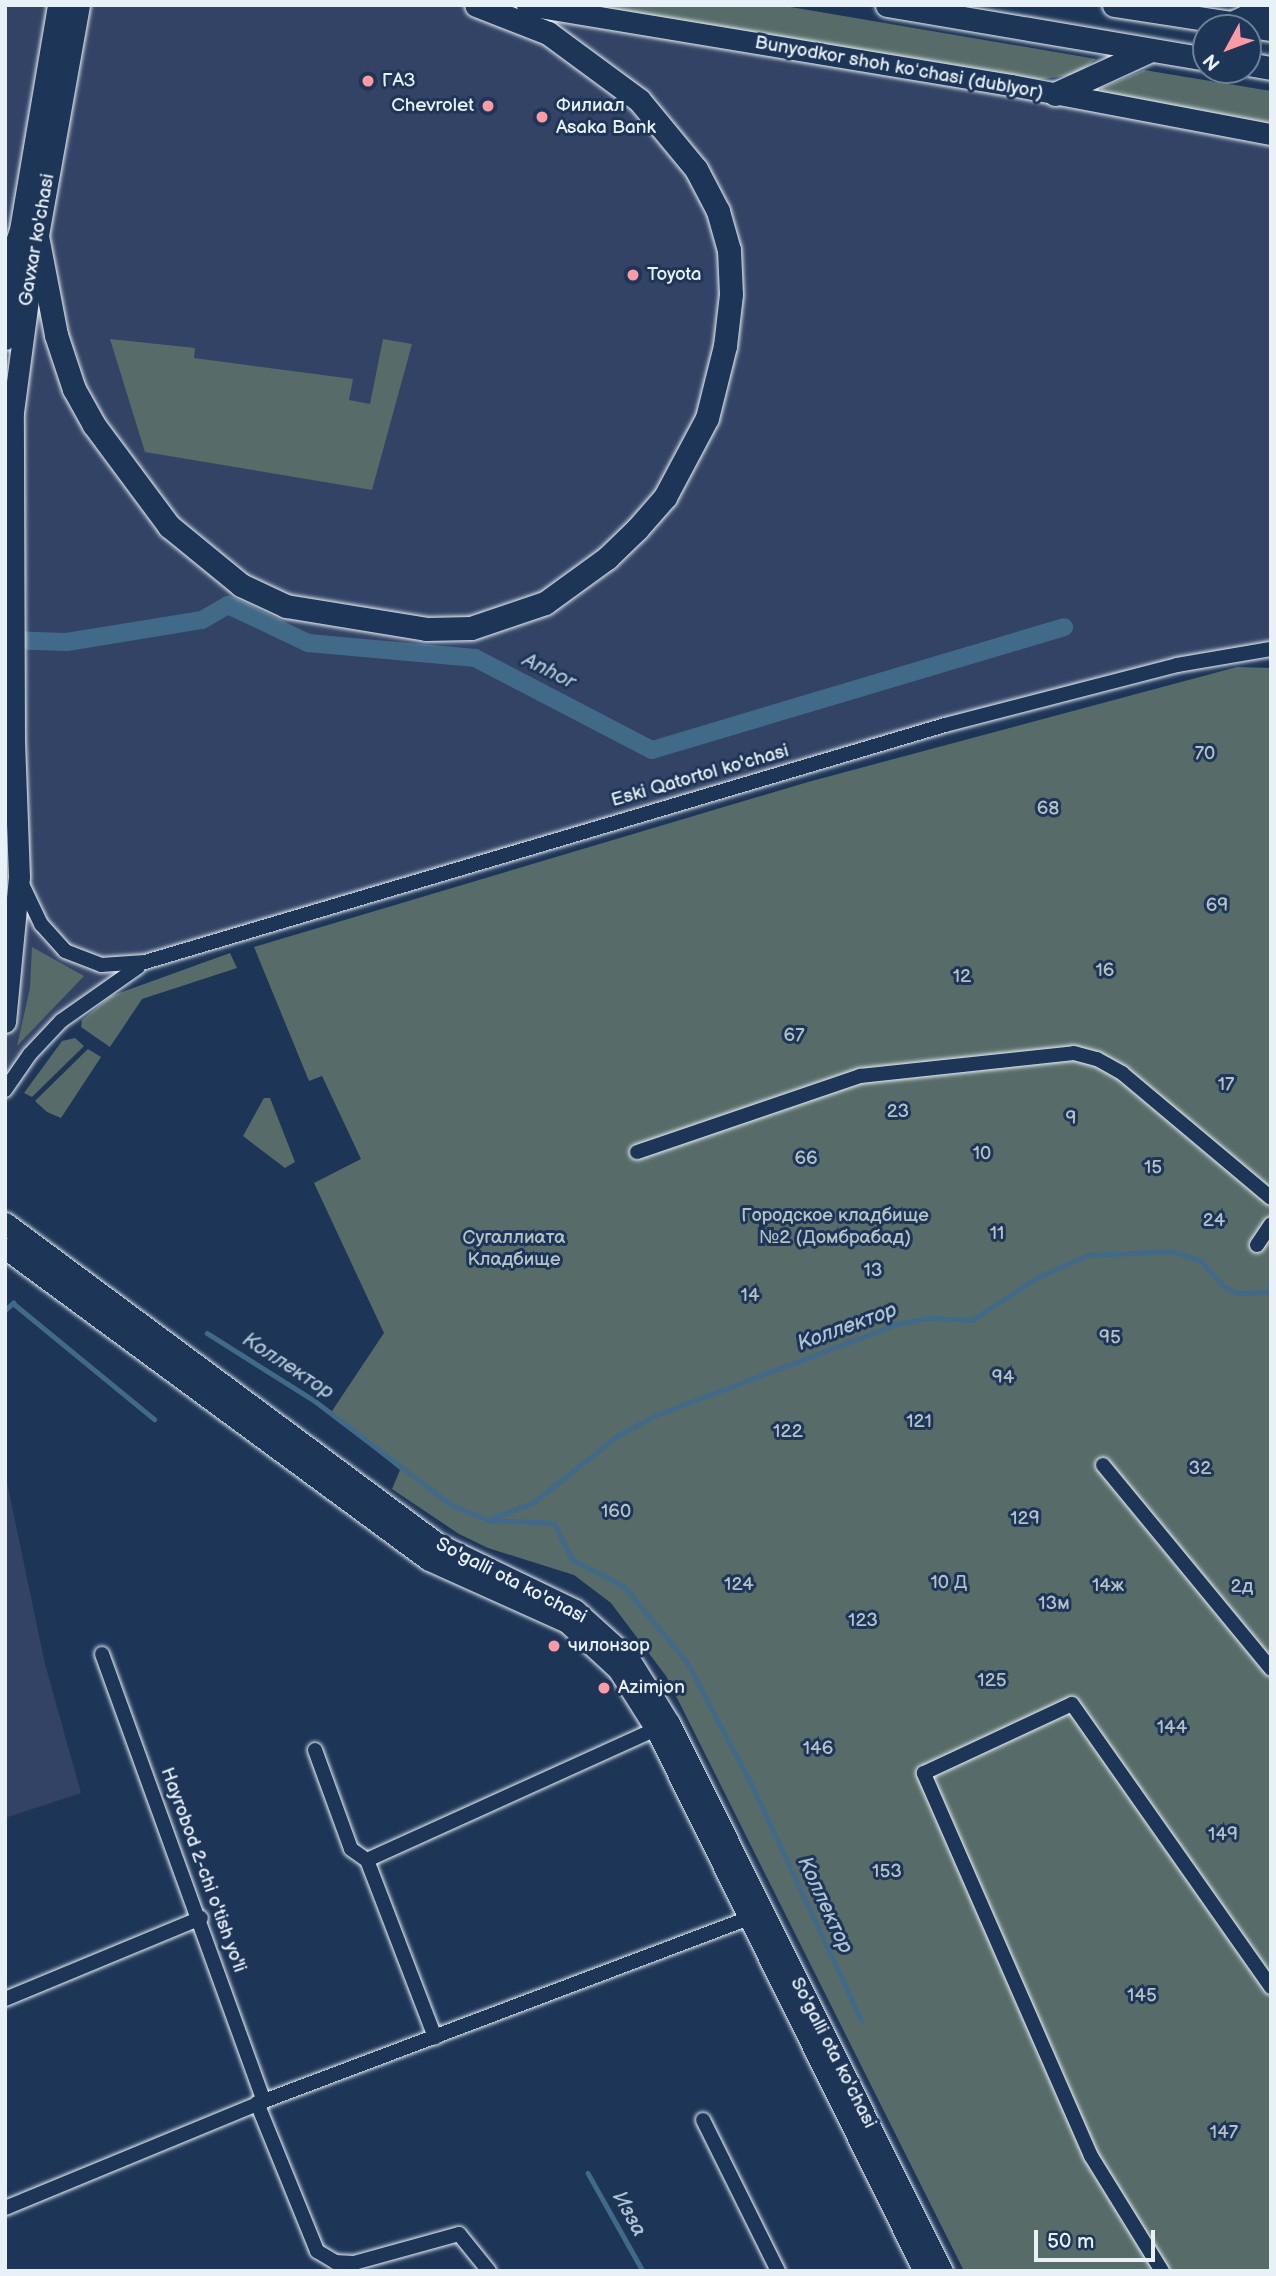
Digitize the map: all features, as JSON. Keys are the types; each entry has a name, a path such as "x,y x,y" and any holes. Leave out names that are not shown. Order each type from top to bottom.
{"main road":[{"name":"Gavxar ko'chasi","path":"43,156 59,5"},
{"name":"Gavxar ko'chasi","path":"5,340 78,5"},
{"path":"29,233 56,335 87,413 169,526 222,572 286,606 381,625 471,628 545,603 607,558 637,529 688,460 707,418 725,346 731,295 729,250 718,211 696,169 639,100 548,33 476,5"},
{"name":"Bunyodkor shoh koʻchasi (dublyor)","path":"527,5 1055,94 1271,134"},
{"path":"887,5 1192,57"},
{"path":"1114,5 1192,18"},
{"path":"1141,5 1172,15"},
{"path":"1250,14 1270,5"},
{"path":"1055,94 1149,51"},
{"name":"Gavxar ko'chasi","path":"5,1022 19,877 13,412 29,233"},
{"path":"5,276 29,233"},
{"name":"So'galli ota ko'chasi","path":"5,1223 438,1544 575,1610 629,1658 924,2271"},
{"name":"So'galli ota ko'chasi","path":"5,1248 429,1560 567,1622 618,1669 663,1726"},
{"name":"So'galli ota ko'chasi","path":"755,1916 942,2271"}],"street":[{"name":"Eski Qatortol ko'chasi","path":"19,877 41,924 65,951 101,965 145,962 945,725 1177,666 1268,650"},
{"name":"Eski Qatortol ko'chasi","path":"5,1090 30,1054 61,1021 145,962"},
{"path":"637,1152 860,1076 1074,1054 1097,1059 1122,1073 1271,1198"},
{"path":"1257,1245 1271,1224"},
{"path":"1102,1465 1271,1669"},
{"name":"Hayrobod 2-chi o'tish yo'li","path":"102,1654 201,1917 260,2102 317,2251 335,2262 354,2263 459,2234 489,2271"},
{"path":"1162,2271 1091,2156 924,1773 1072,1704 1271,1987"},
{"path":"367,1860 663,1726"},
{"path":"315,1750 351,1849 367,1860 435,2037"},
{"path":"5,2208 260,2102 755,1916"},
{"path":"5,1999 201,1917"},
{"path":"703,2120 778,2271"}],"shaded area":[{"path":"5,5 527,5 1271,134 1271,649 1177,665 145,962 80,1004 5,1090"},
{"path":"5,1473 45,1664 81,1793 5,1818"}],"green space":[{"path":"587,5 779,5 1096,59 1077,74 1036,80"},
{"path":"1144,70 1192,78 1192,84 1229,84 1271,91 1271,126 1102,95 1101,88"},
{"path":"110,339 195,348 194,358 353,379 349,400 370,404 383,339 412,344 372,490 145,452"},
{"name":"Городское кладбище №2 (Домбрабад)","path":"1237,667 1271,668 1271,2271 964,2271 666,1676 611,1603 574,1575 488,1548 459,1534 392,1489 400,1470 330,1414 384,1333 314,1183 361,1159 322,1076 309,1081 254,947 808,782"},
{"path":"32,947 84,976 17,1046 30,988"},
{"path":"230,953 237,968 142,999 110,1047 81,1027 82,1020 111,996"},
{"path":"75,1038 84,1046 32,1097 24,1093 62,1041"},
{"path":"88,1049 101,1057 61,1118 47,1112 35,1101"},
{"path":"264,1098 270,1098 295,1162 285,1168 243,1136"}],"waterway":[{"name":"Anhor","path":"5,640 67,642 202,620 228,605 308,643 475,658 652,750 1064,627"},
{"name":"Коллектор","path":"493,1518 534,1502 617,1436 656,1415 897,1324 929,1318 972,1320 1038,1277 1088,1255 1172,1251 1200,1260 1225,1287 1238,1293 1267,1292"},
{"name":"Коллектор","path":"5,1310 13,1303 154,1419"},
{"name":"Коллектор","path":"207,1333 315,1401 453,1506 489,1520 554,1523 572,1559 624,1586 687,1662 752,1785 862,2021"},
{"name":"Изза","path":"588,2173 643,2271"}],"place":[{"name":"ГАЗ","path":"368,81"},
{"name":"Chevrolet","path":"488,106"},
{"name":"Филиал Asaka Bank","path":"542,117"},
{"name":"Toyota","path":"633,275"},
{"name":"чилонзор","path":"554,1646"},
{"name":"Azimjon","path":"604,1688"}],"park label":[{"name":"70","path":"1205,754"},
{"name":"68","path":"1048,809"},
{"name":"69","path":"1217,906"},
{"name":"16","path":"1105,971"},
{"name":"12","path":"962,977"},
{"name":"67","path":"794,1036"},
{"name":"17","path":"1226,1085"},
{"name":"23","path":"898,1112"},
{"name":"9","path":"1071,1119"},
{"name":"10","path":"982,1154"},
{"name":"66","path":"806,1159"},
{"name":"15","path":"1153,1168"},
{"name":"24","path":"1214,1221"},
{"name":"11","path":"997,1234"},
{"name":"Сугаллиата Кладбище","path":"514,1249"},
{"name":"13","path":"873,1271"},
{"name":"14","path":"750,1296"},
{"name":"95","path":"1110,1338"},
{"name":"94","path":"1003,1378"},
{"name":"121","path":"919,1422"},
{"name":"122","path":"788,1432"},
{"name":"32","path":"1200,1469"},
{"name":"160","path":"616,1512"},
{"name":"129","path":"1025,1519"},
{"name":"10 Д","path":"949,1583"},
{"name":"124","path":"739,1585"},
{"name":"14ж","path":"1108,1586"},
{"name":"2д","path":"1242,1587"},
{"name":"13м","path":"1054,1604"},
{"name":"123","path":"863,1621"},
{"name":"125","path":"992,1681"},
{"name":"144","path":"1172,1728"},
{"name":"146","path":"818,1749"},
{"name":"149","path":"1223,1835"},
{"name":"153","path":"887,1872"},
{"name":"145","path":"1142,1996"},
{"name":"147","path":"1224,2133"}]}
